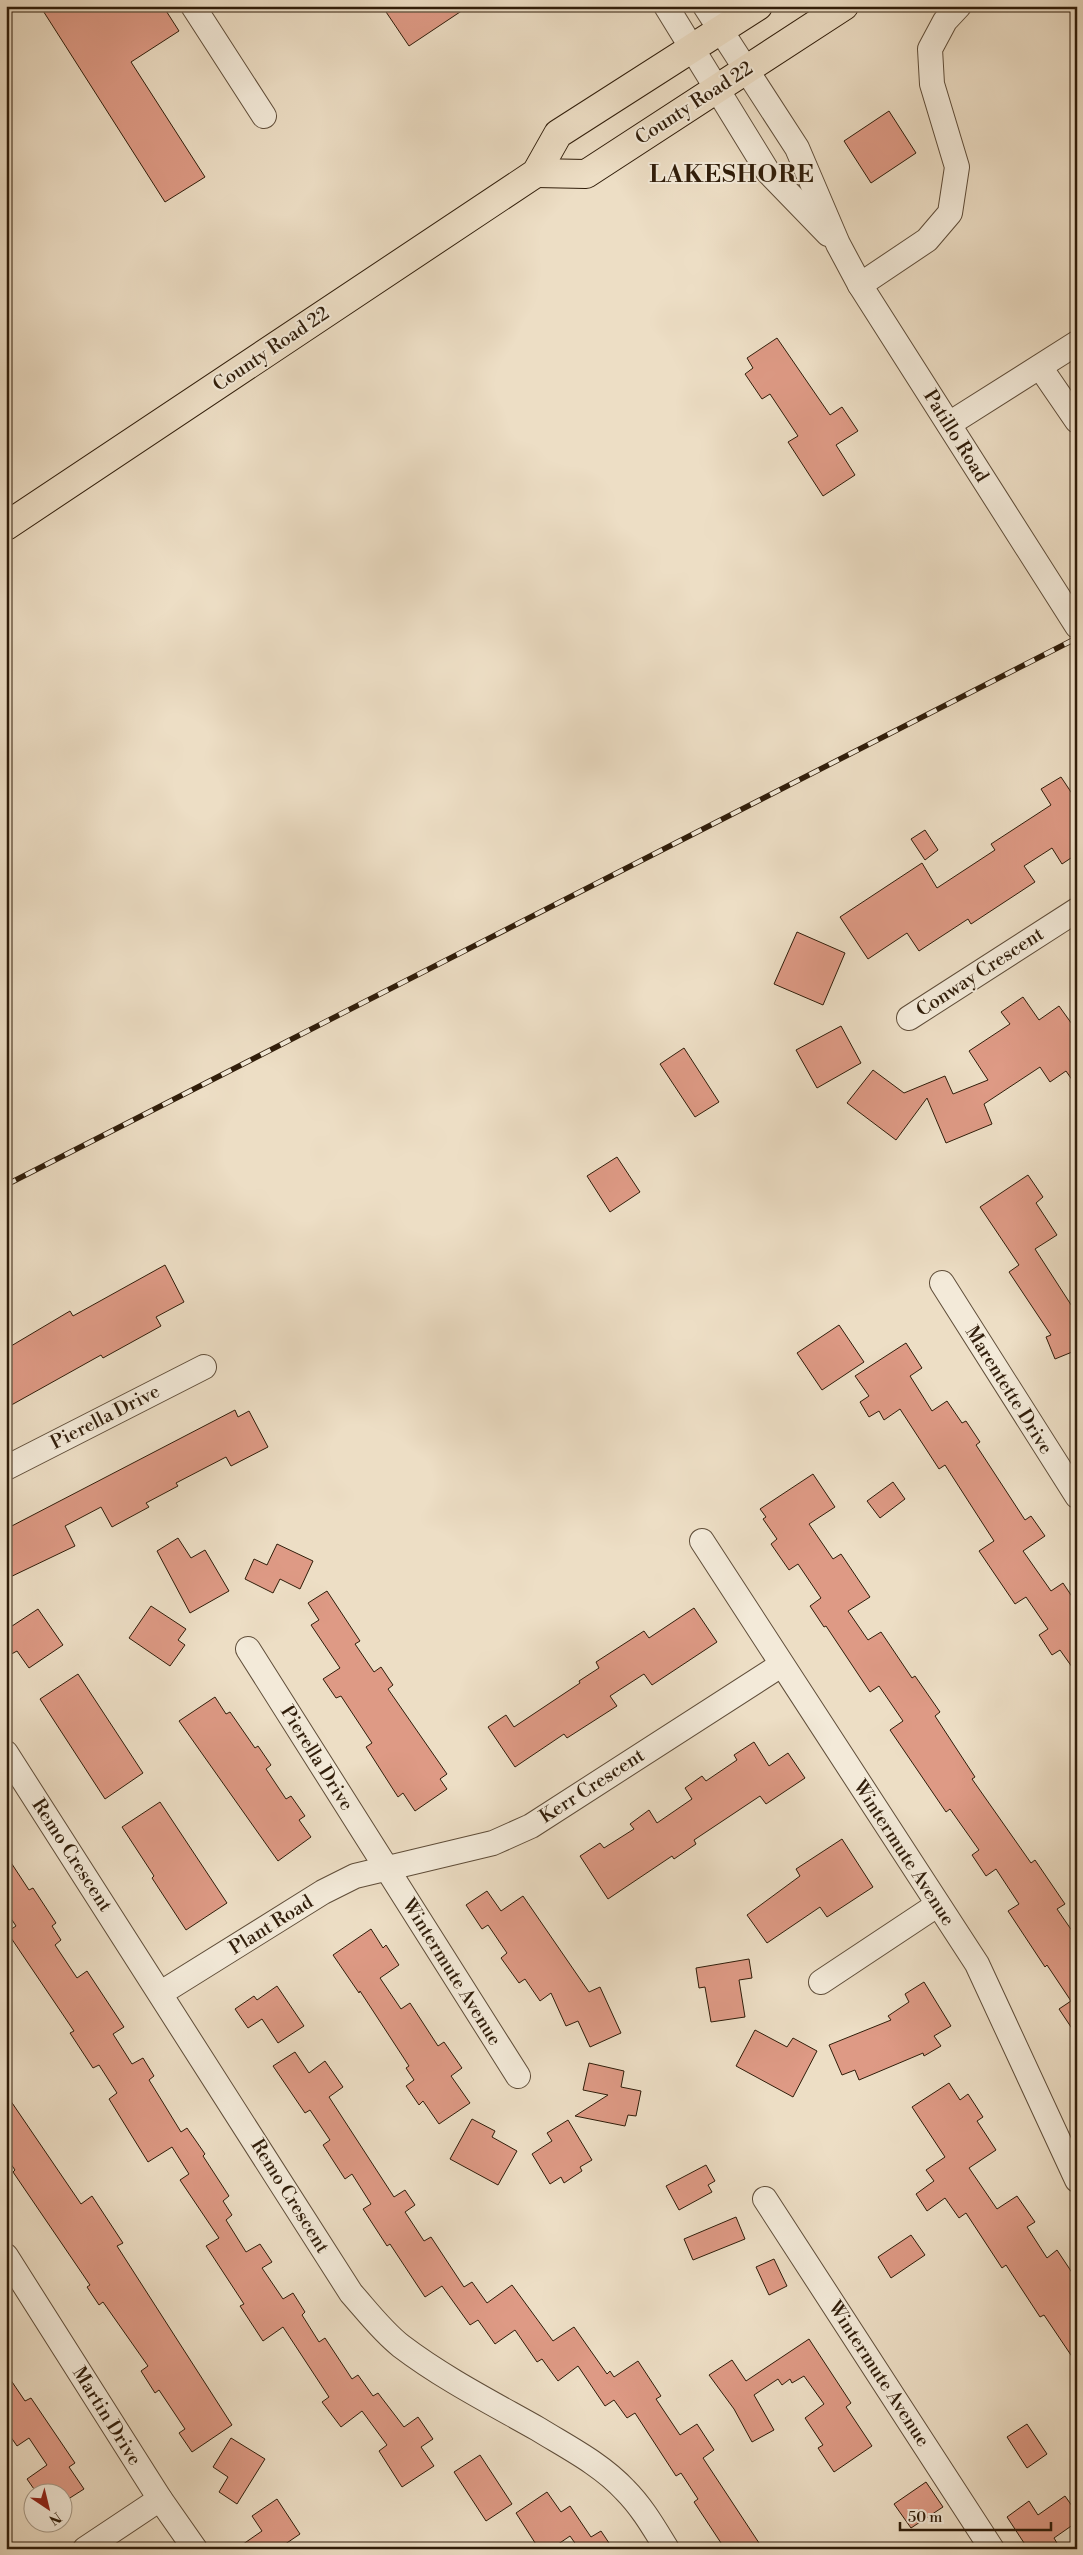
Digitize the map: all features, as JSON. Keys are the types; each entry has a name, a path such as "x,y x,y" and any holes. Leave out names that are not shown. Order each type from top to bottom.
{"main road":[{"name":"County Road 22","path":"6,526 536,173 558,134 758,6"},
{"name":"County Road 22","path":"536,173 586,174 844,6"}],"street":[{"path":"193,6 264,116"},
{"name":"Patillo Road","path":"666,6 768,172 838,244"},
{"name":"Patillo Road","path":"705,6 797,148 838,244 860,285 1077,626"},
{"path":"860,285 927,240 950,213 957,166 932,84 930,49 945,21 959,6"},
{"path":"949,424 1077,343"},
{"path":"1040,367 1077,420"},
{"name":"Conway Crescent","path":"909,1018 1077,910"},
{"name":"Marentette Drive","path":"942,1283 1077,1496"},
{"name":"Pierella Drive","path":"6,1468 204,1367"},
{"name":"Wintermute Avenue","path":"702,1541 977,1964 1077,2180"},
{"name":"Pierella Drive","path":"248,1649 386,1868"},
{"name":"Kerr Crescent","path":"386,1868 493,1843 531,1826 781,1665"},
{"name":"Remo Crescent","path":"6,1752 351,2293 374,2321 400,2345 431,2367 576,2452 607,2474 642,2509 667,2549"},
{"name":"Wintermute Avenue","path":"386,1868 518,2076"},
{"name":"Plant Road","path":"161,1993 323,1892 355,1876 386,1868"},
{"path":"821,1982 937,1905"},
{"name":"Wintermute Avenue","path":"765,2199 992,2549"},
{"name":"Martin Drive","path":"6,2256 160,2500"},
{"path":"85,2549 160,2500 195,2549"}],"building":[{"path":"40,6 163,6 179,31 131,62 205,177 165,202"},
{"path":"382,6 469,6 409,46"},
{"path":"889,111 916,153 871,183 844,141"},
{"path":"777,338 830,415 842,407 858,431 836,445 855,475 823,496 788,442 798,436 770,394 762,399 745,374 753,368 747,358"},
{"path":"1061,777 1077,801 1077,854 1062,864 1052,848 1024,866 1035,882 971,924 968,919 919,951 907,933 868,959 840,917 922,863 937,888 995,850 991,844 1051,805 1041,789"},
{"path":"925,830 938,850 925,860 911,839"},
{"path":"797,932 845,953 823,1005 774,984"},
{"path":"1023,997 1039,1020 1059,1006 1077,1031 1077,1087 1066,1071 1050,1082 1040,1067 984,1104 992,1124 946,1143 927,1098 896,1140 847,1103 873,1070 904,1093 945,1076 953,1094 988,1080 969,1051 1010,1024 1001,1012"},
{"path":"841,1026 861,1063 817,1088 796,1050"},
{"path":"684,1048 719,1102 695,1117 660,1064"},
{"path":"617,1157 640,1192 610,1212 587,1176"},
{"path":"1028,1175 1043,1197 1036,1203 1057,1235 1035,1249 1077,1314 1077,1350 1055,1359 1046,1337 1051,1335 1009,1272 1019,1265 980,1207"},
{"path":"165,1265 184,1302 156,1317 161,1326 103,1358 101,1355 6,1408 6,1349 70,1311 73,1316"},
{"path":"839,1325 864,1362 822,1390 797,1353"},
{"path":"906,1343 922,1368 910,1376 932,1411 947,1401 962,1423 966,1421 980,1442 976,1445 1025,1520 1031,1516 1045,1536 1023,1551 1051,1591 1063,1583 1077,1604 1077,1674 1060,1650 1052,1655 1039,1635 1048,1629 1026,1597 1015,1604 979,1551 994,1541 945,1465 939,1469 900,1409 884,1420 879,1411 869,1417 860,1402 869,1396 855,1376"},
{"path":"235,1410 238,1417 249,1411 268,1447 231,1466 226,1457 176,1483 178,1486 146,1503 149,1507 112,1527 101,1507 65,1526 75,1546 6,1579 6,1529"},
{"path":"813,1474 835,1507 809,1524 833,1559 841,1554 870,1597 848,1611 868,1640 881,1632 912,1678 915,1676 940,1712 935,1716 975,1777 972,1779 1031,1863 1035,1860 1065,1904 1057,1909 1077,1938 1077,2036 1059,2009 1071,2001 1047,1965 1045,1967 1008,1911 1019,1904 996,1869 986,1876 972,1855 979,1850 950,1809 946,1812 890,1730 903,1721 879,1686 870,1692 826,1626 824,1627 810,1606 821,1598 798,1564 789,1570 771,1544 777,1539 763,1519 766,1517 760,1509"},
{"path":"893,1482 905,1499 880,1518 867,1501"},
{"path":"178,1538 191,1558 205,1550 229,1591 190,1613 157,1551"},
{"path":"277,1544 313,1561 300,1589 280,1579 273,1593 245,1579 254,1559 267,1565"},
{"path":"327,1591 360,1641 355,1644 374,1672 381,1667 393,1685 388,1689 447,1774 440,1779 447,1789 415,1811 403,1793 398,1797 366,1747 372,1743 341,1696 336,1698 323,1679 340,1668 311,1625 319,1620 308,1603"},
{"path":"151,1606 186,1629 178,1640 185,1645 170,1666 129,1638"},
{"path":"694,1608 717,1642 652,1685 644,1674 610,1696 617,1706 567,1738 564,1734 515,1767 488,1727 506,1715 514,1727 599,1668 596,1662 644,1631 649,1638"},
{"path":"38,1609 63,1645 29,1668 17,1651 6,1657 6,1630"},
{"path":"78,1674 143,1773 105,1799 40,1699"},
{"path":"215,1697 226,1714 230,1712 255,1748 258,1746 271,1765 266,1769 286,1799 291,1796 305,1816 299,1820 311,1837 278,1861 179,1721"},
{"path":"754,1742 769,1766 788,1753 805,1778 766,1804 760,1796 694,1840 696,1844 674,1859 672,1856 608,1899 580,1856 600,1843 604,1848 634,1829 630,1824 649,1810 657,1823 692,1799 685,1788 702,1776 706,1781 737,1760 734,1755"},
{"path":"160,1802 227,1903 186,1930 122,1827"},
{"path":"842,1839 873,1887 827,1917 820,1907 767,1943 747,1915 800,1876 796,1869"},
{"path":"6,1855 29,1890 33,1888 56,1923 52,1926 61,1940 55,1945 77,1978 87,1971 124,2027 113,2034 132,2064 143,2058 154,2076 149,2080 181,2132 187,2128 205,2154 203,2156 229,2196 223,2201 232,2215 226,2220 246,2252 260,2244 272,2262 262,2268 283,2299 293,2293 305,2312 302,2315 319,2342 325,2338 352,2379 358,2375 373,2396 378,2393 404,2427 418,2417 433,2439 421,2447 434,2466 402,2487 379,2451 387,2445 362,2411 341,2427 322,2402 329,2397 283,2327 263,2341 240,2306 244,2304 206,2246 219,2238 180,2180 189,2174 172,2147 148,2162 109,2099 117,2093 99,2065 93,2068 70,2033 74,2031 7,1932 16,1926 6,1911"},
{"path":"487,1891 501,1911 523,1896 589,1992 600,1987 621,2033 590,2047 578,2021 566,2026 551,1993 540,2001 525,1979 519,1983 501,1958 507,1953 488,1925 482,1929 466,1905"},
{"path":"371,1929 383,1948 386,1945 399,1965 380,1978 401,2009 410,2003 438,2046 444,2042 462,2068 451,2076 470,2103 439,2124 423,2101 419,2105 406,2086 414,2080 406,2068 409,2066 360,1991 359,1993 333,1955"},
{"path":"749,1959 752,1978 739,1980 745,2017 711,2022 705,1987 699,1988 696,1968"},
{"path":"924,1982 951,2026 934,2036 941,2046 924,2056 923,2053 859,2080 855,2070 842,2075 829,2045 891,2020 888,2016 909,2002 905,1994"},
{"path":"277,1986 304,2026 278,2043 262,2019 248,2028 235,2009 254,1996 257,2000"},
{"path":"755,2030 787,2047 793,2038 817,2051 793,2097 736,2066"},
{"path":"295,2052 309,2073 325,2061 343,2087 329,2097 394,2197 405,2190 415,2205 405,2212 424,2241 431,2237 464,2287 472,2282 487,2303 512,2285 553,2341 574,2327 607,2374 610,2371 614,2377 638,2361 661,2396 656,2399 680,2435 697,2424 714,2450 703,2458 763,2549 725,2549 694,2502 698,2499 681,2473 676,2476 635,2413 627,2418 614,2400 605,2406 578,2366 558,2381 542,2359 537,2362 515,2330 495,2344 478,2320 470,2325 442,2286 425,2297 390,2244 387,2246 363,2209 371,2204 352,2174 345,2179 323,2145 330,2140 310,2110 305,2113 273,2066"},
{"path":"589,2063 624,2071 621,2087 641,2091 636,2116 628,2115 625,2126 575,2116 608,2095 583,2090"},
{"path":"949,2083 960,2100 968,2094 983,2117 977,2121 996,2150 969,2168 997,2209 1017,2196 1035,2222 1027,2227 1047,2258 1057,2250 1077,2280 1077,2364 1044,2315 1040,2317 1006,2265 1002,2268 966,2213 959,2218 945,2198 927,2211 916,2194 934,2181 926,2170 945,2157 912,2107"},
{"path":"6,2094 81,2204 92,2196 123,2243 117,2246 232,2425 192,2452 179,2433 185,2429 159,2390 155,2393 141,2371 148,2366 103,2302 99,2305 87,2287 90,2285 13,2172 15,2170 6,2157"},
{"path":"472,2119 495,2131 492,2137 517,2151 498,2185 450,2159"},
{"path":"568,2120 592,2160 580,2167 582,2171 564,2183 561,2177 550,2184 532,2154 552,2141 547,2133"},
{"path":"706,2165 715,2181 708,2185 712,2192 679,2210 666,2186"},
{"path":"736,2217 745,2239 693,2260 684,2239"},
{"path":"911,2235 925,2255 891,2278 878,2257"},
{"path":"774,2259 787,2286 769,2295 756,2267"},
{"path":"809,2339 851,2403 846,2407 872,2446 834,2472 818,2448 823,2445 805,2418 824,2404 804,2376 792,2383 790,2379 782,2385 778,2379 754,2395 774,2430 752,2442 734,2409 709,2375 732,2360 746,2381"},
{"path":"6,2373 25,2401 31,2398 75,2463 69,2467 84,2489 72,2497 72,2482 29,2482 27,2479 47,2465 29,2438 17,2446 6,2430"},
{"path":"1027,2424 1047,2454 1027,2468 1007,2437"},
{"path":"231,2438 265,2459 237,2504 219,2492 228,2477 213,2467"},
{"path":"480,2455 512,2504 486,2521 454,2472"},
{"path":"926,2482 943,2507 911,2528 894,2504"},
{"path":"547,2492 561,2512 570,2506 591,2537 601,2531 613,2549 574,2549 577,2546 570,2536 551,2549 539,2549 516,2513"},
{"path":"1065,2496 1077,2513 1077,2522 1054,2538 1057,2543 1049,2549 1028,2549 1007,2517 1029,2501 1038,2515"},
{"path":"277,2499 300,2534 278,2549 236,2549 262,2531 252,2516"}],"railway":[{"path":"6,1185 1077,638"}],"district":[{"name":"LAKESHORE","path":"732,175"}]}
